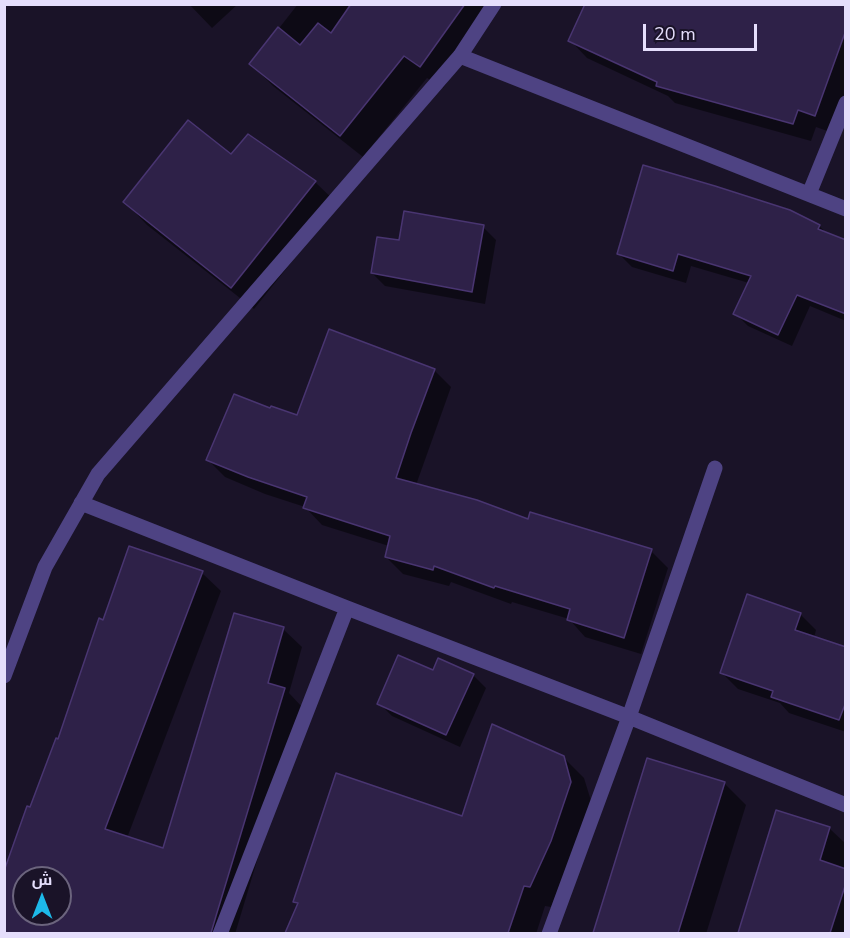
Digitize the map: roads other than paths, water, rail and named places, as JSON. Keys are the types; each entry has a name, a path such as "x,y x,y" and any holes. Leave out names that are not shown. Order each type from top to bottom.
{"street":[{"path":"4,676 45,567 98,474 460,56 494,4"},
{"path":"460,56 846,209"},
{"path":"809,194 846,103"},
{"path":"549,933 629,717 715,468"},
{"path":"81,503 629,717 846,805"},
{"path":"220,933 347,608"}]}
